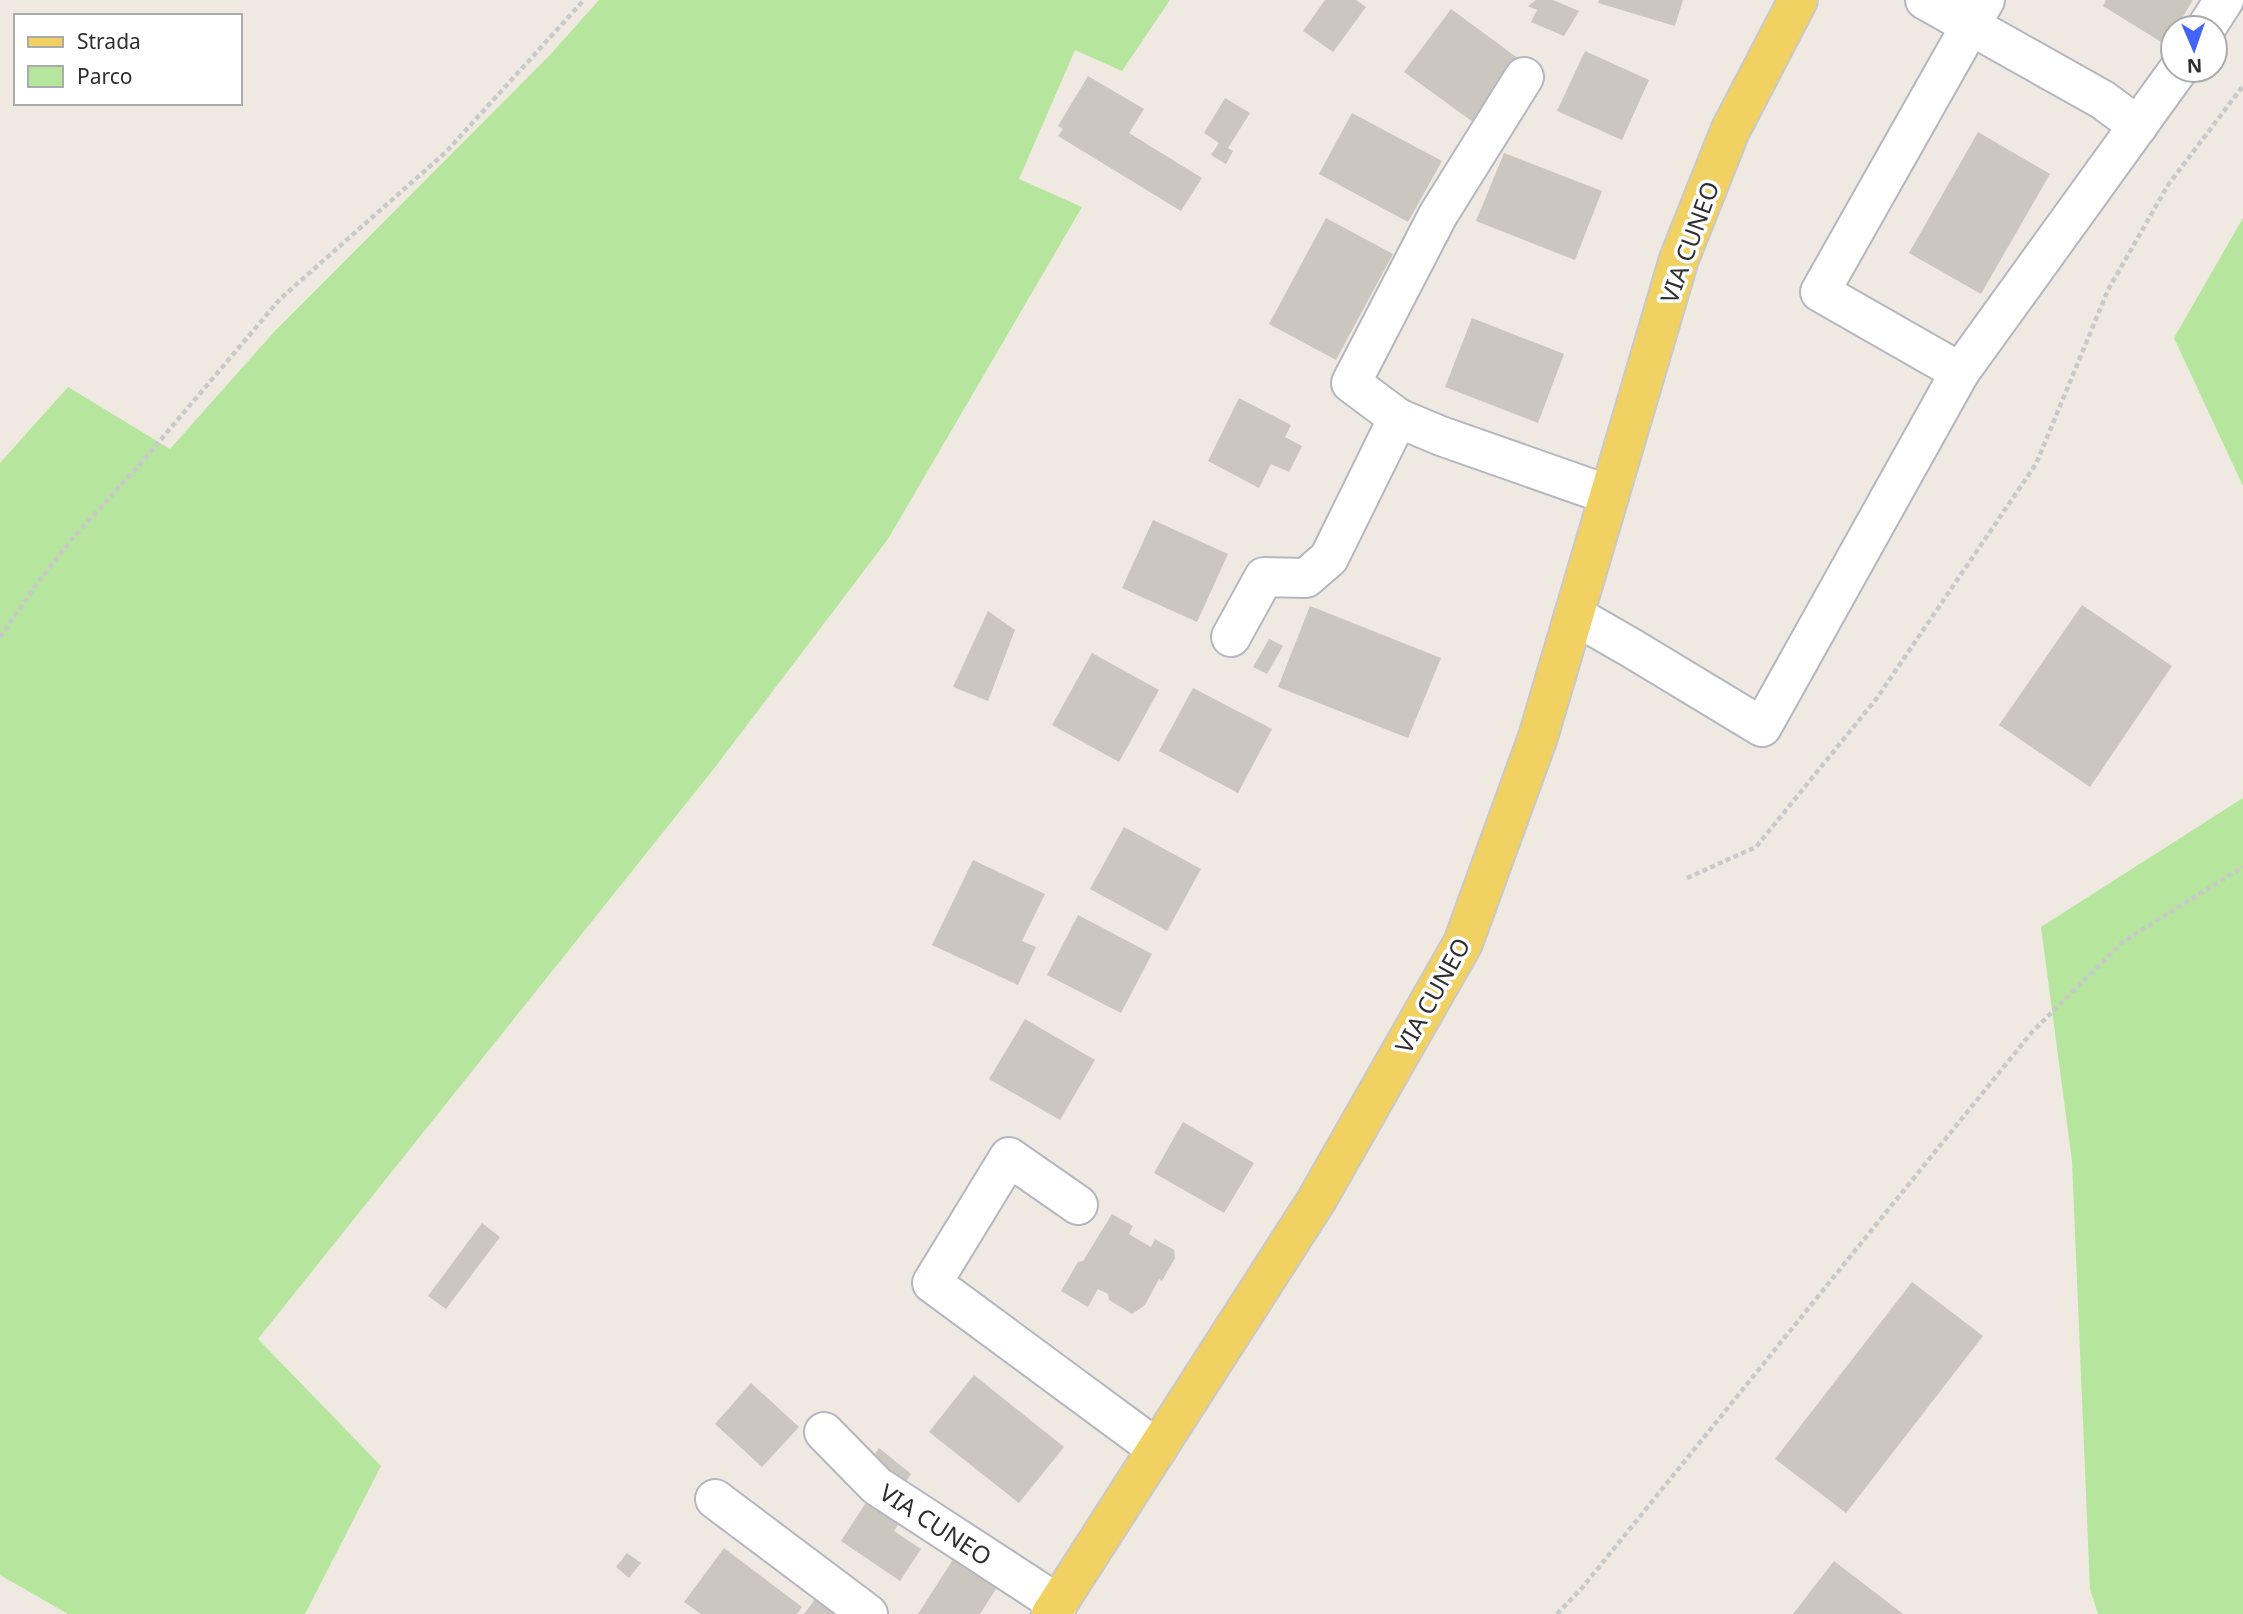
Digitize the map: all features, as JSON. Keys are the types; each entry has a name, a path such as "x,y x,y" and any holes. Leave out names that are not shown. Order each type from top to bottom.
{"main road":[{"name":"VIA CUNEO","path":"1054,1609 1316,1201 1464,943 1538,737 1679,259 1730,131 1798,0"}],"street":[{"path":"1778,0 1779,39"},
{"path":"1925,0 1978,13 2138,126"},
{"path":"1960,372 1820,292 1978,13"},
{"path":"1524,77 1438,215 1351,383 1398,418 1441,436 1609,495"},
{"path":"1574,615 1762,727 1960,372 2168,84"},
{"path":"1231,638 1264,577 1306,578 1329,558 1398,418"},
{"path":"1078,1205 1009,1157 932,1283 1157,1449"},
{"name":"VIA CUNEO","path":"824,1432 877,1486 1054,1609"},
{"path":"715,1500 869,1614"}],"path":[{"path":"0,637 71,540 141,463 280,299 446,152 584,0"},
{"path":"1687,878 1756,847 1877,698 2036,464 2108,290 2168,185 2243,86"},
{"path":"1557,1614 1590,1578 2032,1032 2124,941 2243,867"}],"green space":[{"path":"599,0 1170,0 1122,71 1075,50 1019,179 1082,207 888,539 716,766 258,1339 381,1466 305,1614 68,1614 0,1575 0,463 68,387 170,449 274,332 549,56"},
{"path":"2243,218 2243,486 2174,338"},
{"path":"2243,798 2243,1614 2098,1614 2090,1589 2072,1161 2041,927"}],"building":[{"path":"1325,0 1356,0 1366,7 1333,52 1303,31"},
{"path":"1536,0 1553,0 1579,11 1564,36 1531,22 1537,10 1528,6"},
{"path":"1599,0 1683,0 1675,26 1598,3"},
{"path":"2106,0 2193,0 2184,14 2159,14 2159,41 2103,6"},
{"path":"1451,9 1519,59 1473,122 1404,72"},
{"path":"1585,51 1649,80 1622,140 1557,111"},
{"path":"1088,76 1144,109 1129,133 1202,178 1181,211 1058,136 1063,129 1058,126"},
{"path":"1225,98 1250,113 1228,148 1233,151 1226,164 1211,155 1219,143 1204,133"},
{"path":"1352,113 1442,161 1408,222 1319,174"},
{"path":"1978,132 2050,174 1981,294 1909,253"},
{"path":"1504,153 1602,191 1575,260 1476,221"},
{"path":"1326,218 1393,254 1336,360 1269,324"},
{"path":"1472,318 1564,354 1538,423 1445,387"},
{"path":"1239,398 1291,425 1285,437 1302,446 1289,472 1271,464 1259,488 1208,461"},
{"path":"1153,520 1228,554 1197,622 1122,588"},
{"path":"2082,605 2172,666 2090,787 1999,725"},
{"path":"1310,606 1441,658 1408,738 1278,687"},
{"path":"988,611 1015,630 988,701 953,687"},
{"path":"1269,639 1283,646 1267,674 1253,667"},
{"path":"1092,653 1159,690 1119,762 1052,725"},
{"path":"1193,688 1272,729 1238,793 1159,751"},
{"path":"1124,827 1201,869 1167,931 1090,889"},
{"path":"973,860 1045,894 1022,941 1036,947 1018,985 932,945"},
{"path":"1078,915 1152,954 1121,1013 1047,975"},
{"path":"1025,1019 1095,1060 1060,1120 989,1079"},
{"path":"1183,1122 1254,1163 1224,1213 1154,1173"},
{"path":"1112,1214 1133,1226 1129,1234 1151,1247 1155,1239 1174,1250 1175,1258 1162,1281 1159,1279 1145,1305 1132,1314 1109,1300 1108,1294 1098,1289 1088,1307 1061,1291"},
{"path":"482,1223 500,1237 446,1309 428,1296"},
{"path":"1912,1282 1983,1336 1846,1513 1775,1459"},
{"path":"974,1375 1064,1447 1019,1503 929,1432"},
{"path":"751,1383 799,1427 762,1467 715,1424"},
{"path":"879,1448 911,1474 902,1487 870,1461"},
{"path":"871,1495 903,1517 894,1531 921,1549 900,1581 841,1541"},
{"path":"724,1548 802,1607 797,1614 701,1614 684,1602"},
{"path":"627,1553 641,1563 629,1578 616,1567"},
{"path":"954,1558 998,1586 980,1614 918,1614"},
{"path":"1834,1561 1903,1614 1793,1614"},
{"path":"819,1594 845,1614 804,1614"}]}
